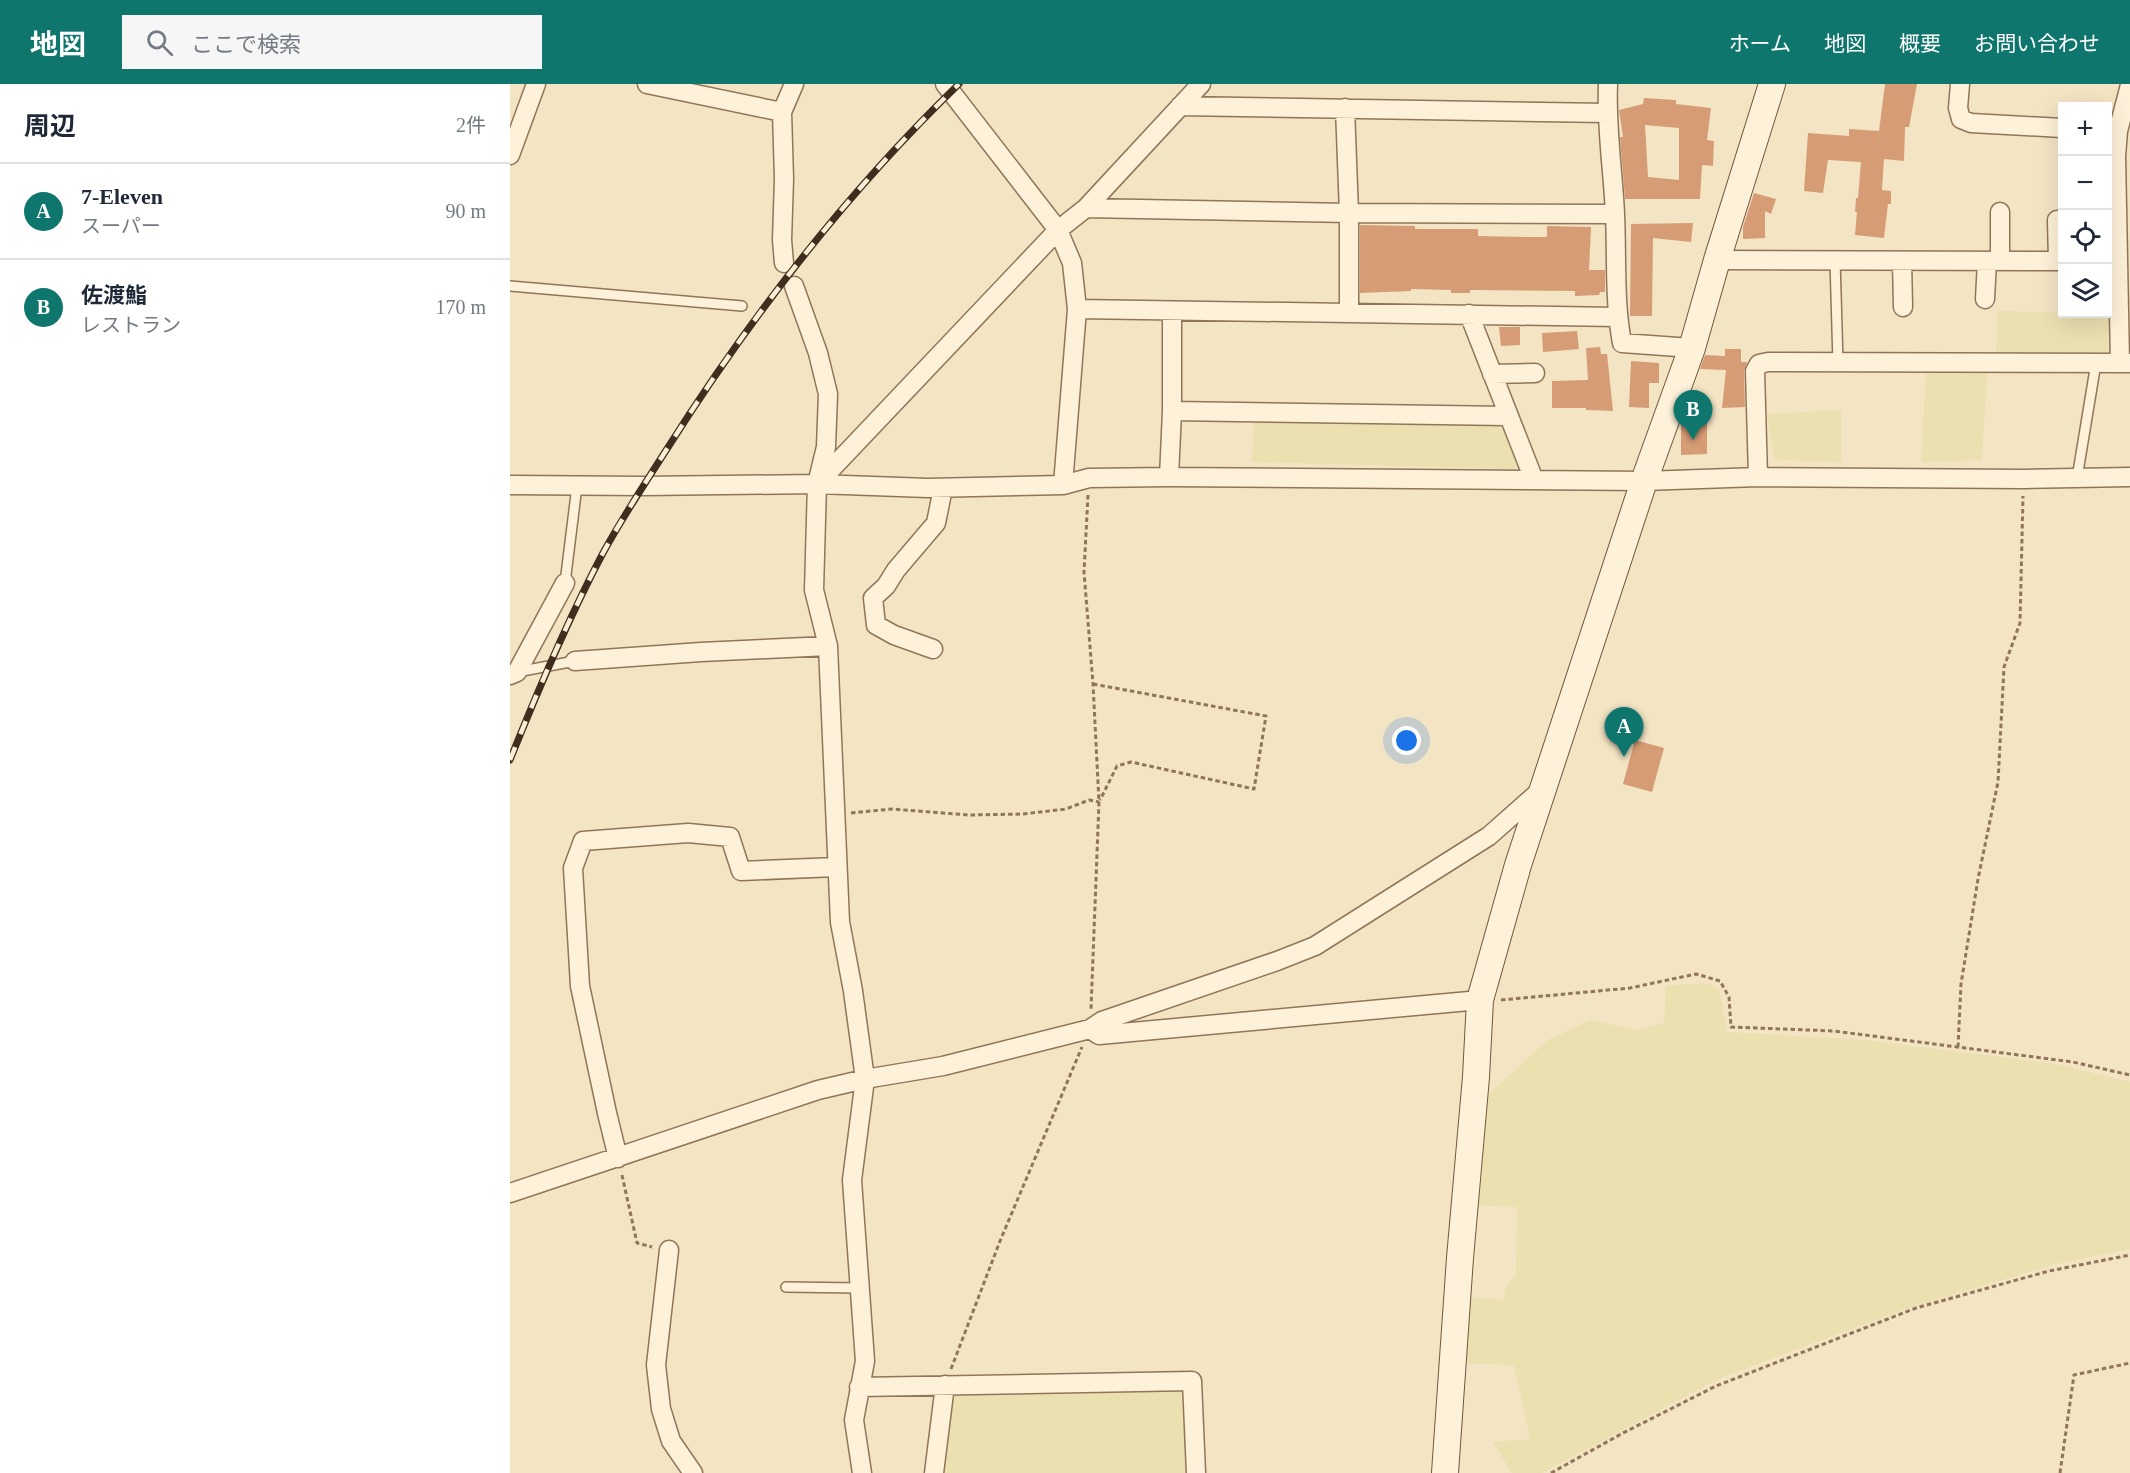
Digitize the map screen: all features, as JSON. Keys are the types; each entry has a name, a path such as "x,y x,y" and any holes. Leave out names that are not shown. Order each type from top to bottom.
{"street":[{"path":"510,155 536,84"},
{"path":"647,84 782,112"},
{"path":"784,263 782,112 794,84"},
{"path":"945,84 1058,230 1072,263 1077,309 1063,485"},
{"path":"817,484 1058,230 1086,208 1201,84"},
{"path":"1608,84 1606,113 1615,214 1617,316 1622,343 1692,348"},
{"path":"1445,1473 1480,1000 1518,864 1644,481 1692,348 1716,260 1772,84"},
{"path":"1960,84 1958,108 1961,119 1971,123 2058,128"},
{"path":"1758,477 1755,371 1759,364 1768,362 2125,363 2118,262 2123,156 2113,131 2130,85"},
{"path":"1180,106 1606,113"},
{"path":"1345,108 1349,213 1349,312"},
{"path":"1086,208 1349,213 1615,214"},
{"path":"1985,299 1994,261 2001,212"},
{"path":"2057,220 2058,234"},
{"path":"1716,260 2058,261"},
{"path":"1902,261 1903,308"},
{"path":"794,286 818,353 828,394 826,447 817,484 814,591 828,646 840,922 853,991 864,1080 852,1180 865,1361 854,1420 862,1473"},
{"path":"1077,309 1617,316"},
{"path":"1169,477 1172,411 1172,311"},
{"path":"1469,314 1507,416 1534,480"},
{"path":"1492,374 1535,373"},
{"path":"1172,411 1507,416"},
{"path":"510,485 817,484 943,488 1063,485 1089,478 1169,477 1644,481 1758,477 2024,479 2130,477"},
{"path":"933,649 894,634 876,624 873,598 886,586 896,570 936,523 943,488"},
{"path":"513,673 565,583"},
{"path":"575,661 828,646"},
{"path":"510,1193 818,1090 943,1066 1090,1029 1102,1021 1316,946 1489,836 1543,788"},
{"path":"618,1158 580,986 573,868 584,841 688,833 730,837 741,871 836,867"},
{"path":"1090,1029 1099,1035 1480,1000"},
{"path":"669,1250 656,1365 661,1408 671,1441 693,1473"},
{"path":"859,1387 1192,1381 1196,1473"},
{"path":"934,1473 945,1385"}],"lane":[{"path":"1835,261 1838,363"},
{"path":"510,286 742,306"},
{"path":"2077,478 2096,363"},
{"path":"565,583 577,486"},
{"path":"513,673 575,661"},
{"path":"786,1287 859,1288"}],"path":[{"path":"945,1385 1000,1241 1090,1029 1099,802 1084,572 1089,478"},
{"path":"1958,1047 1962,984 1978,879 1998,782 2004,667 2020,622 2024,479"},
{"path":"1093,684 1266,717 1254,789 1131,762 1117,766 1099,802"},
{"path":"834,815 892,809 969,815 1023,814 1066,809 1089,800 1099,802"},
{"path":"1480,1000 1517,999 1630,988 1659,980 1696,974 1720,981 1728,997 1731,1027 1834,1031 2073,1062 2130,1075"},
{"path":"618,1158 637,1244 669,1250"},
{"path":"1551,1473 1623,1433 1716,1386 1905,1312 2049,1271 2130,1255"},
{"path":"2060,1473 2074,1376 2130,1363"}],"shaded area":[{"path":"1998,311 2058,313 2058,318 2110,318 2112,355 1996,355"},
{"path":"1987,372 1982,460 1921,462 1926,373"},
{"path":"1841,410 1841,462 1774,460 1767,414"},
{"path":"1254,420 1500,422 1518,465 1515,469 1252,462"},
{"path":"1704,983 1719,989 1727,1032 1864,1040 2055,1064 2130,1082 2130,1249 2056,1264 1905,1309 1720,1378 1542,1473 1512,1473 1493,1442 1530,1439 1514,1365 1460,1363 1464,1297 1503,1300 1507,1285 1516,1276 1517,1207 1471,1205 1482,1100 1548,1040 1591,1020 1636,1030 1664,1023 1666,986"},
{"path":"1189,1389 1191,1473 938,1473 947,1390"}],"building":[{"path":"1885,84 1917,84 1909,127 1905,127 1904,161 1884,159 1882,190 1891,191 1891,204 1888,204 1884,238 1855,235 1856,198 1858,198 1861,162 1828,160 1823,193 1804,191 1808,133 1849,136 1849,129 1879,131"},
{"path":"1644,98 1676,100 1676,104 1711,108 1707,140 1714,141 1713,166 1702,165 1700,199 1625,199 1620,137 1623,137 1619,110 1643,104","holes":["1645,125 1679,128 1679,180 1648,177"]},
{"path":"1754,193 1776,199 1771,214 1765,211 1765,238 1743,239 1743,227"},
{"path":"1693,223 1691,242 1653,238 1652,316 1630,316 1631,224"},
{"path":"1360,225 1415,226 1415,229 1478,229 1478,236 1528,237 1547,237 1547,226 1591,227 1589,270 1605,270 1605,292 1600,292 1599,295 1575,296 1575,291 1470,290 1470,293 1451,293 1451,290 1411,289 1411,291 1360,293"},
{"path":"1499,327 1520,327 1520,345 1501,346"},
{"path":"1577,331 1579,349 1543,352 1542,333"},
{"path":"1600,347 1601,354 1607,354 1613,411 1552,408 1552,381 1588,380 1586,348"},
{"path":"1725,349 1741,349 1741,362 1747,362 1744,371 1745,407 1722,408 1726,370 1700,369 1705,355 1725,356"},
{"path":"1631,361 1659,363 1659,383 1649,383 1649,408 1629,407"},
{"path":"1693,414 1695,419 1707,419 1707,454 1681,455 1683,416"},
{"path":"1635,740 1664,748 1652,792 1623,784"}],"railway":[{"path":"510,760 554,655 603,553 697,402 765,306 838,213 917,126 959,84"}],"place":[{"name":"佐渡鮨","path":"1693,440"},
{"name":"7-Eleven","path":"1624,757"}]}
